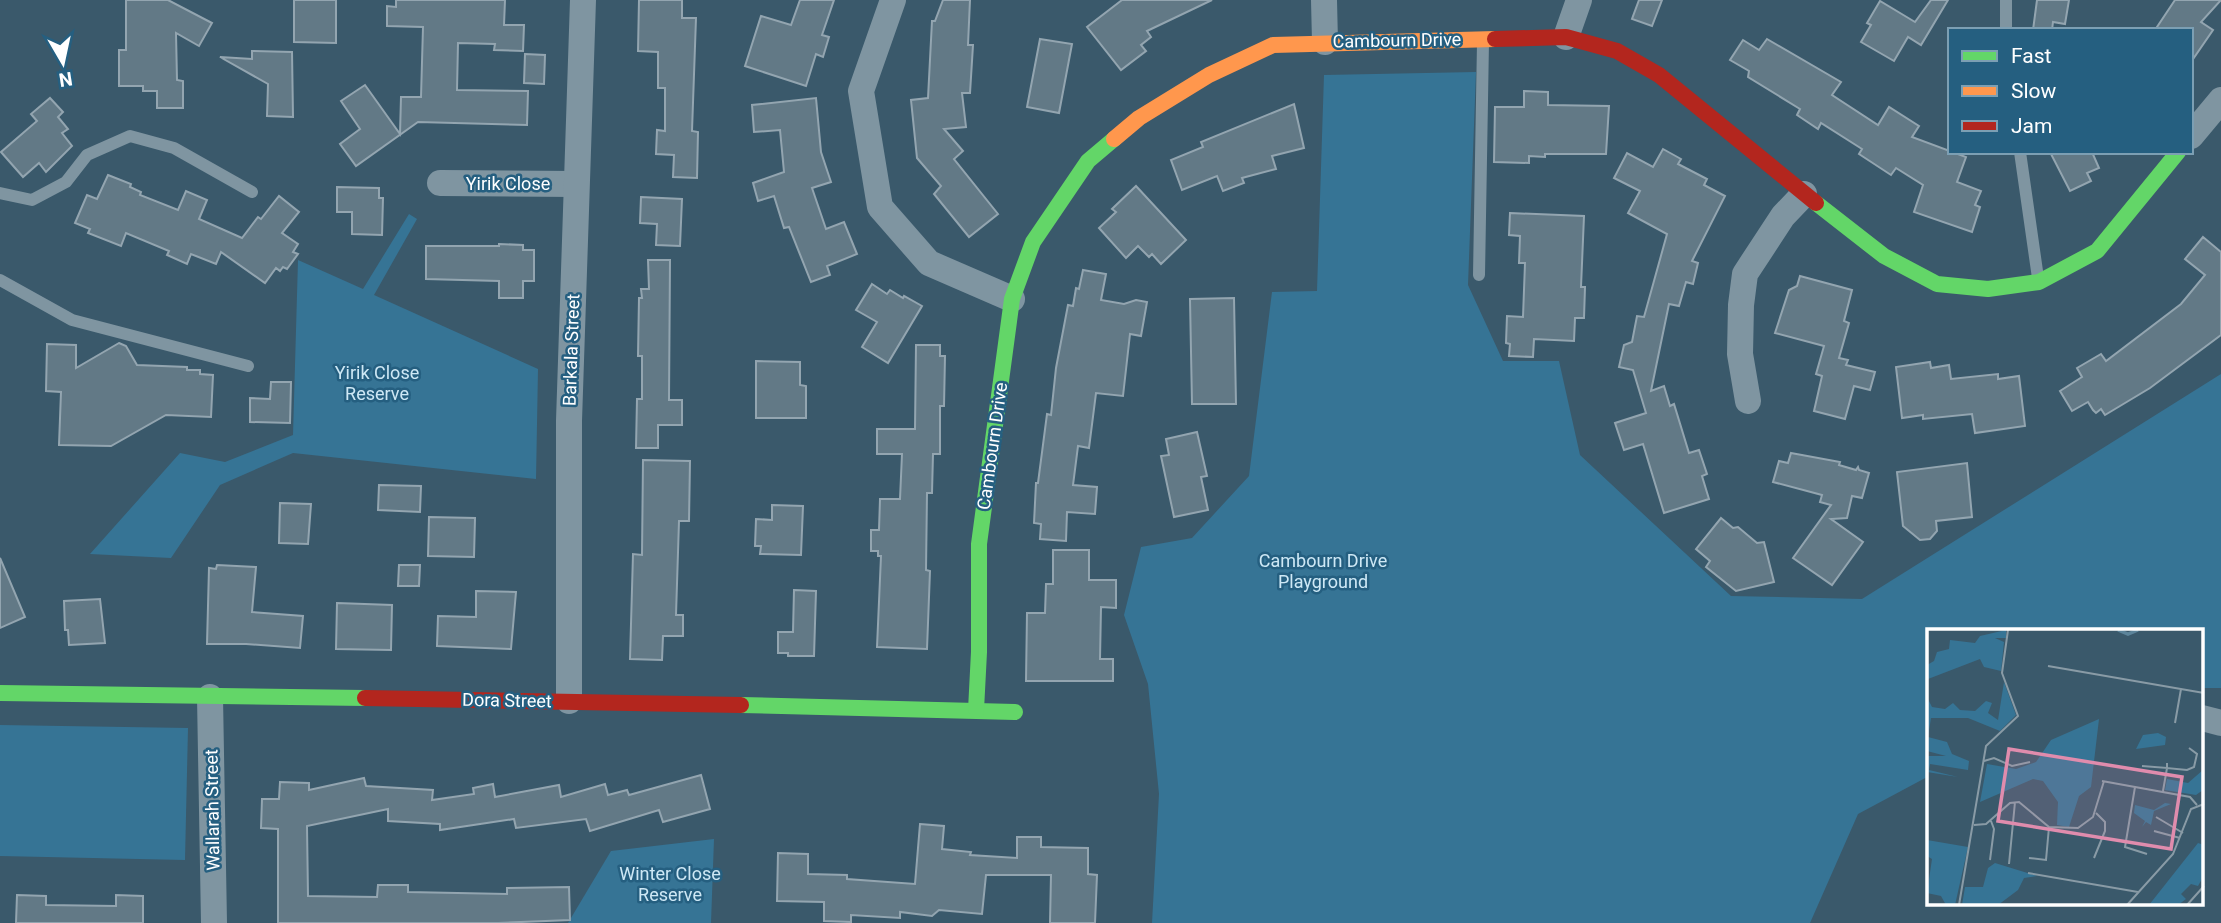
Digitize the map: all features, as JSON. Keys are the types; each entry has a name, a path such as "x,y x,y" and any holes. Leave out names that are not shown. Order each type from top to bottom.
{"street":[{"name":"Barkala Street","path":"569,701 569,421 583,0"},
{"path":"893,0 861,91 880,207 929,263 1012,299"},
{"path":"1324,0 1325,42"},
{"path":"1566,37 1579,0"},
{"name":"Cambourn Drive","path":"976,710 979,544 1012,299 1033,242 1088,161 1139,118 1209,75 1273,45 1566,37 1617,51 1659,75 1884,256 1937,284 1988,289 2039,282 2097,251 2176,154"},
{"path":"2193,134 2221,100"},
{"name":"Yirik Close","path":"440,183 576,184"},
{"path":"1748,401 1740,354 1745,274 1783,216 1804,194"},
{"name":"Dora Street","path":"0,693 569,701 1015,712"},
{"name":"Wallarah Street","path":"210,697 214,923"},
{"path":"2204,719 2221,723"}],"lane":[{"path":"2006,0 2006,28"},
{"path":"1479,275 1483,38"},
{"path":"0,193 33,200 66,182 87,155 130,136 174,148 252,192"},
{"path":"2020,154 2039,282"},
{"path":"0,280 72,320 248,366"}],"green space":[{"name":"Cambourn Drive Playground","path":"1476,72 1468,285 1503,361 1559,361 1580,455 1731,596 1862,599 2221,374 2221,688 2204,688 2204,629 1927,629 1927,777 1858,814 1810,923 1152,923 1159,794 1148,684 1124,615 1141,547 1192,538 1249,476 1272,292 1317,291 1324,75"},
{"name":"Yirik Close Reserve","path":"409,214 417,219 374,295 538,369 536,479 293,453 220,485 171,558 90,554 180,453 225,462 293,435 298,260 363,289"},
{"path":"0,725 188,728 185,860 0,856"},
{"name":"Winter Close Reserve","path":"714,839 711,923 568,923 611,851"}],"building":[{"path":"126,0 168,0 212,23 199,46 176,33 177,80 183,81 183,108 157,108 157,91 143,91 143,86 119,86 119,50 126,50"},
{"path":"294,0 336,0 336,43 294,42"},
{"path":"396,0 505,0 504,25 524,25 523,51 494,50 495,44 458,43 457,90 528,91 527,125 418,122 356,166 340,144 360,129 341,101 365,85 400,134 401,97 421,97 423,27 387,26 387,6 396,7"},
{"path":"639,0 682,0 682,18 696,18 692,131 698,132 697,178 673,177 674,155 656,154 657,130 665,131 665,88 658,88 658,52 638,51"},
{"path":"800,0 834,0 822,35 829,37 823,57 816,54 806,86 745,66 761,16 791,25"},
{"path":"943,0 970,0 968,45 973,45 970,93 962,93 966,127 944,129 963,151 954,159 998,214 969,237 934,194 941,186 917,158 911,100 928,98 932,21 935,21"},
{"path":"1122,0 1212,0 1147,31 1151,37 1141,45 1146,51 1121,70 1087,27"},
{"path":"1639,0 1662,0 1652,26 1632,19"},
{"path":"1931,0 1948,0 1921,45 1908,37 1894,61 1861,42 1871,25 1867,23 1880,1 1915,22"},
{"path":"2037,0 2069,0 2065,24 2053,22 2052,28 2033,28"},
{"path":"2175,0 2221,0 2201,22 2213,30 2193,59 2193,28 2156,28"},
{"path":"1040,39 1072,44 1059,113 1027,107"},
{"path":"1767,39 1841,82 1832,95 1878,125 1889,107 1919,126 1912,137 1948,150 1948,154 1966,157 1957,182 1981,191 1975,205 1980,207 1972,232 1914,212 1923,185 1896,168 1891,175 1859,154 1862,149 1821,123 1818,129 1797,115 1800,109 1748,77 1749,71 1730,60 1743,40 1759,50"},
{"path":"252,51 292,52 293,117 267,116 268,84 220,57 252,59"},
{"path":"525,54 545,55 544,84 524,83"},
{"path":"1524,91 1548,92 1548,105 1609,106 1606,154 1545,154 1545,157 1529,156 1529,163 1494,162 1495,107 1524,107"},
{"path":"50,98 63,112 58,117 68,129 62,133 72,146 46,172 39,163 23,177 1,152 37,121 31,114"},
{"path":"816,98 821,152 831,182 812,188 826,229 844,222 857,254 827,266 830,275 811,282 789,227 784,228 774,196 758,201 753,183 784,172 780,130 754,132 752,105"},
{"path":"1294,104 1304,148 1272,156 1276,169 1242,178 1244,183 1223,191 1217,176 1182,190 1171,160 1203,147 1201,142"},
{"path":"1663,149 1681,159 1678,164 1707,179 1704,185 1725,196 1692,261 1698,263 1693,284 1686,282 1679,306 1669,304 1651,391 1664,386 1670,406 1674,404 1689,453 1699,450 1707,474 1702,476 1709,499 1664,513 1643,444 1624,450 1615,423 1646,413 1633,370 1619,367 1624,345 1632,342 1637,316 1644,317 1667,234 1628,213 1640,191 1614,178 1627,153 1653,167"},
{"path":"2051,154 2093,154 2099,168 2087,173 2091,181 2070,191"},
{"path":"108,175 131,184 130,187 141,192 140,195 178,210 186,191 207,200 199,219 242,238 279,196 299,212 282,233 298,244 293,252 298,254 287,269 283,267 280,271 276,268 265,283 221,252 216,264 191,254 187,264 167,255 169,251 126,233 121,246 88,233 90,229 75,223 87,195 97,199"},
{"path":"1136,186 1186,240 1161,264 1152,254 1149,257 1138,246 1126,258 1099,228 1116,212 1112,209"},
{"path":"337,187 379,188 379,198 383,198 382,235 352,234 352,212 337,212"},
{"path":"641,197 682,199 680,246 656,245 657,224 640,223"},
{"path":"1510,213 1584,216 1581,287 1585,287 1584,318 1575,318 1574,341 1534,339 1533,357 1509,356 1510,344 1506,343 1507,316 1523,317 1525,263 1519,263 1520,236 1509,235"},
{"path":"2203,237 2221,252 2221,335 2150,388 2105,415 2101,409 2096,413 2088,402 2072,411 2060,391 2082,377 2077,368 2101,354 2106,361 2181,304 2205,275 2185,259"},
{"path":"523,245 523,250 534,250 534,281 523,281 523,298 499,298 499,281 426,279 426,246"},
{"path":"648,260 670,260 669,400 682,400 682,425 658,425 658,448 636,448 637,399 642,399 642,356 638,356 639,298 642,298 641,289 649,289"},
{"path":"1083,270 1106,274 1101,300 1124,304 1136,300 1147,302 1141,336 1130,334 1123,396 1096,393 1089,448 1078,446 1073,485 1097,487 1095,514 1067,512 1066,541 1040,539 1041,524 1034,523 1036,483 1047,414 1051,415 1056,368 1068,305 1073,306"},
{"path":"1800,276 1852,290 1844,321 1849,323 1839,358 1848,360 1846,365 1875,372 1870,390 1854,386 1845,419 1814,411 1822,376 1816,374 1824,346 1775,333 1789,290 1797,286"},
{"path":"872,284 887,294 890,290 922,306 888,363 862,347 877,322 856,310"},
{"path":"1234,298 1236,404 1192,404 1190,299"},
{"path":"119,343 126,346 137,365 187,367 187,370 200,370 200,374 213,375 211,417 166,415 111,446 59,445 61,392 46,391 47,344 76,345 76,368"},
{"path":"916,345 940,345 940,356 945,356 944,406 940,406 940,454 933,454 932,493 927,493 926,570 930,571 927,649 877,647 881,556 878,556 878,551 871,551 871,530 879,530 880,499 900,499 902,454 877,454 877,429 915,429"},
{"path":"756,361 800,362 800,385 806,386 806,418 756,418"},
{"path":"1930,362 1931,368 1949,365 1951,379 1998,374 1998,379 2019,376 2025,426 1975,433 1972,414 1923,419 1923,415 1902,418 1896,367"},
{"path":"271,382 291,382 290,423 250,422 250,398 270,399"},
{"path":"1197,432 1207,476 1201,477 1208,510 1174,517 1161,456 1169,455 1166,439"},
{"path":"1791,453 1840,462 1839,465 1856,470 1858,467 1859,470 1869,473 1862,498 1852,496 1847,518 1831,519 1863,542 1832,585 1793,558 1831,505 1820,502 1822,495 1773,482 1779,461 1788,463"},
{"path":"643,460 690,461 689,521 679,521 676,615 683,615 683,636 663,636 662,660 630,659 633,554 642,555"},
{"path":"1967,463 1972,517 1936,521 1937,531 1930,539 1920,540 1903,526 1897,472"},
{"path":"379,485 421,486 420,512 378,510"},
{"path":"280,503 311,504 308,544 279,543"},
{"path":"772,505 803,506 801,555 760,554 761,546 755,546 756,519 772,520"},
{"path":"429,517 475,518 474,557 428,556"},
{"path":"1721,518 1733,528 1738,527 1757,543 1764,542 1774,582 1736,591 1706,567 1710,561 1696,549"},
{"path":"1053,550 1089,550 1089,580 1116,580 1116,608 1101,607 1100,659 1113,659 1113,681 1026,681 1027,613 1045,613 1046,584 1053,584"},
{"path":"0,558 25,617 0,628"},
{"path":"217,565 256,567 252,612 303,616 300,648 207,644 209,568 216,569"},
{"path":"399,565 420,565 419,586 398,586"},
{"path":"794,590 816,591 814,656 788,656 788,653 778,653 778,632 793,632"},
{"path":"476,591 516,592 511,649 437,646 438,616 476,617"},
{"path":"100,599 105,643 69,645 68,630 65,630 64,601"},
{"path":"337,603 392,605 391,650 336,649"},
{"path":"701,775 710,809 663,822 659,810 590,831 586,819 516,828 514,819 440,830 440,824 388,821 388,809 307,826 308,896 377,897 378,885 408,885 408,892 507,894 507,888 569,887 570,920 498,923 278,923 278,829 261,828 262,799 279,799 280,782 309,783 309,790 364,778 366,786 433,790 432,800 474,794 473,788 493,784 495,797 559,785 561,797 605,784 608,795 627,790 629,795"},
{"path":"920,824 944,826 942,849 971,852 970,855 1017,858 1017,837 1041,837 1041,847 1088,848 1088,874 1097,875 1095,923 1050,923 1051,875 986,875 982,914 939,910 932,916 900,912 900,918 851,915 851,922 824,921 824,902 777,901 778,853 808,854 808,874 847,875 847,879 915,884"},
{"path":"17,895 46,896 46,905 116,906 116,895 143,896 143,923 16,923"}],"traffic: fast":[{"path":"976,710 979,544 1012,299 1033,242 1088,161 1114,139"},
{"path":"1816,203 1884,256 1937,284 1988,289 2039,282 2097,251 2176,154"},
{"path":"0,693 365,698"},
{"path":"741,705 1015,712"}],"traffic: slow":[{"path":"1114,139 1139,118 1209,75 1273,45 1495,39"}],"traffic: jam":[{"path":"1495,39 1566,37 1617,51 1659,75 1816,203"},
{"path":"365,698 741,705"}]}
